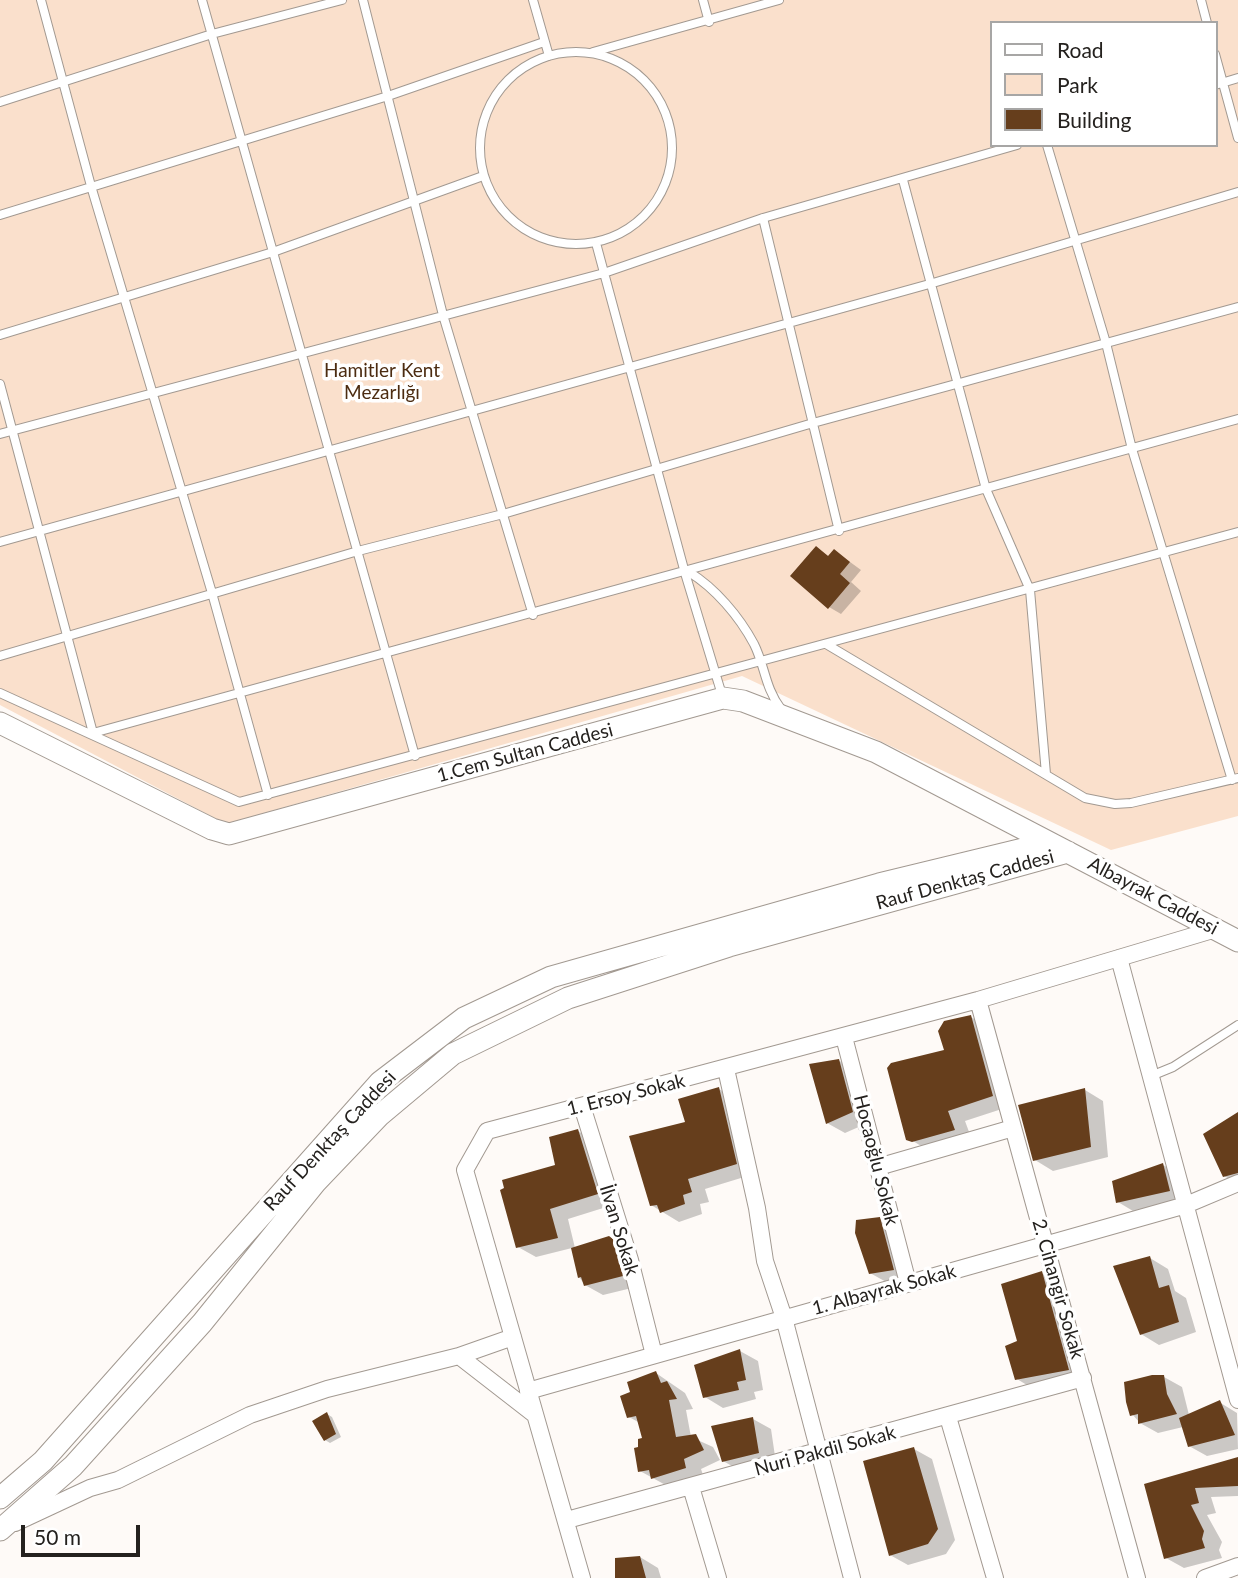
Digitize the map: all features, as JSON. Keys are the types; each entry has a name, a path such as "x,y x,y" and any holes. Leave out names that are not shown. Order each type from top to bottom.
{"street":[{"name":"1.Cem Sultan Caddesi","path":"0,723 212,829 229,834 723,698 744,701 876,752 1048,843"},
{"name":"Rauf Denktaş Caddesi","path":"0,1498 52,1451 380,1082 464,1018 551,976 878,884 1048,843 1068,852"},
{"name":"Rauf Denktaş Caddesi","path":"0,1530 73,1466 202,1323 316,1182 380,1116 453,1054 568,998 881,902 1068,852"},
{"name":"Albayrak Caddesi","path":"1068,852 1238,941"},
{"name":"1. Ersoy Sokak","path":"582,1578 465,1170 487,1131 978,1000 1216,929"},
{"path":"1119,958 1238,1400"},
{"name":"2. Cihangir Sokak","path":"978,1000 1137,1578"},
{"name":"Hocaoğlu Sokak","path":"844,1037 908,1283"},
{"path":"726,1069 757,1208 765,1261 783,1318 852,1578"},
{"name":"İlvan Sokak","path":"582,1105 617,1225 623,1236 654,1355"},
{"path":"878,1167 1013,1128"},
{"name":"1. Albayrak Sokak","path":"528,1391 1186,1205 1238,1183"},
{"path":"0,1530 90,1488 118,1480 250,1415 327,1389 459,1356 513,1338"},
{"path":"459,1356 535,1415"},
{"name":"Nuri Pakdil Sokak","path":"567,1520 817,1454 1083,1378"},
{"path":"948,1417 995,1578"},
{"path":"691,1487 718,1578"},
{"path":"1205,1578 1238,1566"}],"lane":[{"path":"41,0 91,186 212,593 268,795"},
{"path":"202,0 415,756"},
{"path":"0,102 212,34 342,0"},
{"path":"363,0 443,315 533,615"},
{"path":"533,0 549,56"},
{"path":"703,0 709,22"},
{"path":"593,52 709,22 779,0"},
{"path":"1200,0 1206,21"},
{"path":"0,215 388,96 544,42"},
{"path":"575,50 593,52 621,62 645,79 663,104 672,132 672,162 664,190 652,206 623,233 596,243 567,245 540,238 508,216 496,202 483,176 479,144 485,113 502,85 526,64 575,50"},
{"path":"1238,78 1219,83 1238,138"},
{"path":"0,434 604,273 763,218 1010,147"},
{"path":"825,644 1085,798 1115,804 1235,779 1132,449 1106,343 1047,147"},
{"path":"0,335 273,252 483,176"},
{"path":"903,180 933,283 986,489 1030,590 1046,774"},
{"path":"0,542 933,283 1238,192"},
{"path":"763,218 839,531"},
{"path":"596,243 657,471 723,698"},
{"path":"0,656 67,639 358,551 503,514 657,471 813,423 1238,307"},
{"path":"0,384 93,733"},
{"path":"93,733 533,615 1238,419"},
{"path":"0,692 239,802 1238,532"},
{"path":"687,572 711,586 754,644 769,694 790,719"},
{"path":"1151,1076 1173,1067 1238,1026"}],"green space":[{"name":"Hamitler Kent Mezarlığı","path":"0,0 1238,0 1238,816 1111,850 742,676 226,824 0,705"}],"building":[{"path":"816,546 828,556 834,549 850,562 840,574 850,583 828,609 790,576"},
{"path":"971,1015 993,1096 948,1111 955,1130 912,1142 906,1140 887,1068 891,1063 944,1050 938,1031 944,1021"},
{"path":"839,1059 853,1112 826,1124 809,1064"},
{"path":"719,1087 737,1164 688,1179 692,1192 683,1195 685,1204 660,1213 657,1205 650,1206 629,1136 685,1122 678,1099"},
{"path":"1085,1088 1091,1147 1033,1161 1018,1105"},
{"path":"1238,1112 1238,1173 1223,1177 1203,1134"},
{"path":"578,1129 598,1194 550,1209 558,1238 516,1248 500,1190 504,1188 502,1180 555,1165 549,1137"},
{"path":"1163,1163 1170,1191 1116,1203 1112,1181"},
{"path":"880,1217 894,1270 869,1274 855,1233 856,1220"},
{"path":"609,1236 613,1239 623,1276 584,1286 581,1277 578,1278 571,1248"},
{"path":"1150,1256 1159,1288 1169,1285 1179,1322 1140,1335 1113,1266"},
{"path":"1042,1271 1069,1370 1015,1380 1005,1346 1017,1341 1001,1284"},
{"path":"740,1349 746,1380 737,1382 739,1390 703,1398 694,1365"},
{"path":"656,1371 661,1383 667,1381 677,1399 669,1400 676,1437 696,1434 704,1450 684,1459 686,1468 651,1479 649,1470 638,1472 634,1448 638,1447 638,1439 642,1438 636,1416 627,1418 620,1396 630,1392 627,1382"},
{"path":"1164,1375 1167,1394 1177,1414 1138,1424 1138,1414 1130,1416 1124,1382"},
{"path":"1220,1400 1235,1435 1188,1447 1179,1418"},
{"path":"327,1412 336,1434 324,1441 312,1421"},
{"path":"753,1417 759,1453 722,1462 711,1426"},
{"path":"914,1447 938,1529 928,1544 889,1556 863,1461"},
{"path":"1238,1457 1238,1486 1195,1488 1199,1503 1191,1505 1204,1531 1202,1539 1205,1548 1164,1559 1144,1484"},
{"path":"640,1556 646,1578 615,1578 615,1558"}]}
